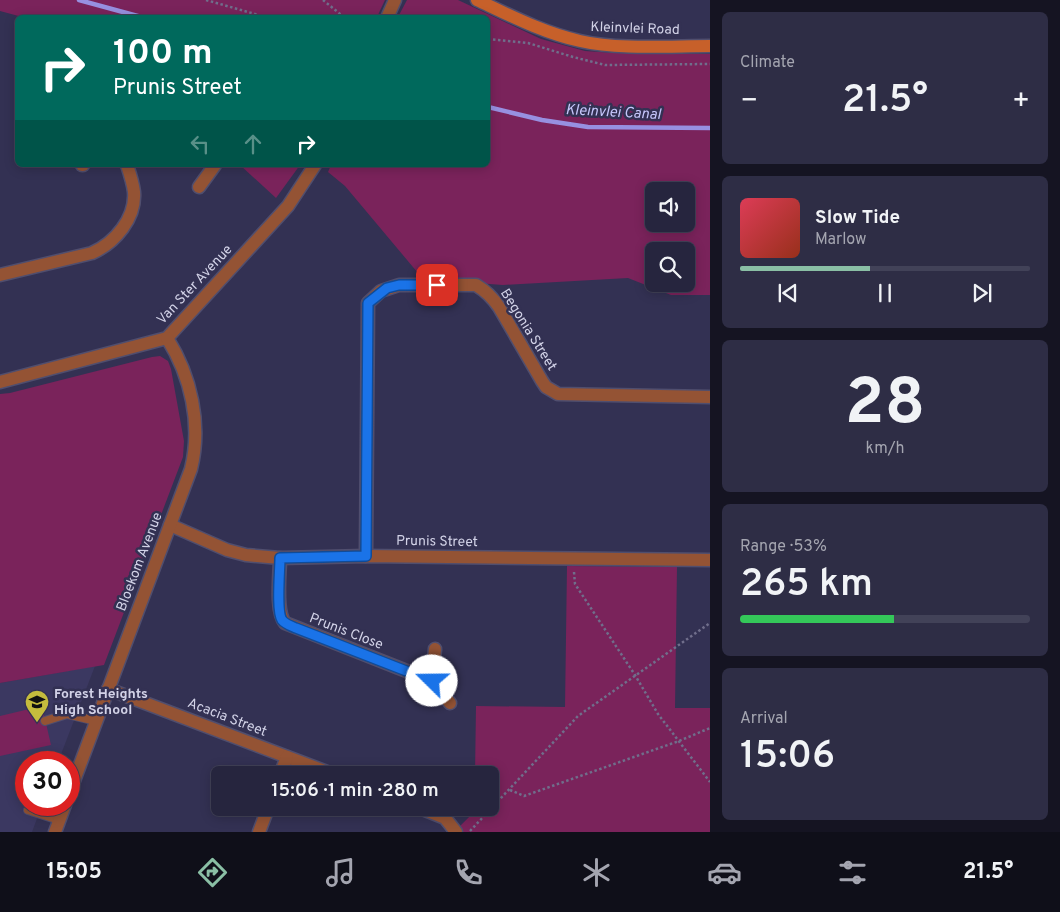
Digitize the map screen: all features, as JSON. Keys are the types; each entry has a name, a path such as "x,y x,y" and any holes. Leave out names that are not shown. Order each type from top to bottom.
{"street":[{"path":"388,15 395,0"},
{"name":"Kleinvlei Road","path":"478,0 547,32 582,42 613,46 710,46"},
{"path":"0,275 102,249 125,225 133,206 134,190 128,167"},
{"path":"199,188 214,167"},
{"name":"Van Ster Avenue","path":"0,382 167,338 288,206 314,167"},
{"name":"Begonia Street","path":"366,556 368,303 387,288 399,285 476,285 483,289 499,307 546,387 558,394 710,396"},
{"name":"Bloekom Avenue","path":"80,764 195,454 196,424 194,410 178,355 167,338"},
{"name":"Prunis Street","path":"170,525 227,550 246,555 280,558 366,556 710,560"},
{"name":"Prunis Close","path":"280,558 279,609 280,618 285,623 432,681 450,703"},
{"path":"432,681 435,649"},
{"name":"Acacia Street","path":"108,689 312,766"},
{"path":"283,766 287,756"},
{"path":"260,832 265,816"},
{"path":"439,816 444,818 456,832"}],"lane":[{"path":"46,721 67,714 96,721"},
{"path":"39,816 57,826"}],"path":[{"path":"206,0 258,15"},
{"path":"323,0 341,15"},
{"path":"574,558 575,584 636,675 658,714 710,782"},
{"path":"468,832 510,790 578,716 710,623"},
{"path":"510,790 524,796 679,742 710,728"}],"shaded area":[{"path":"0,0 385,0 378,15 15,15 0,11"},
{"path":"407,0 458,0 490,15 399,15"},
{"path":"490,15 541,39 585,51 710,54 710,295 671,295 663,292 695,292 695,242 645,242 645,285 628,278 503,285 423,279 345,186 328,172 330,167 490,167"},
{"path":"242,167 299,167 276,198"},
{"path":"160,356 168,361 171,369 184,441 183,457 104,665 0,683 0,394"},
{"path":"567,566 677,567 675,708 710,708 710,832 461,832 459,827 470,816 499,816 499,766 475,766 476,706 565,707"},
{"name":"Forest Heights High School","path":"95,666 62,751 15,751 15,816 38,816 32,832 0,832 0,683"},
{"path":"42,706 51,745 15,751 15,753 0,756 0,716"}],"waterway":[{"name":"Kleinvlei Canal","path":"79,0 134,15"},
{"name":"Kleinvlei Canal","path":"490,107 542,120 588,127 710,128"}],"place":[{"name":"Forest Heights High School","path":"37,723"}],"route":[{"path":"432,681 285,623 280,618 279,609 280,558 366,556 368,303 387,288 399,285 437,285"}]}
